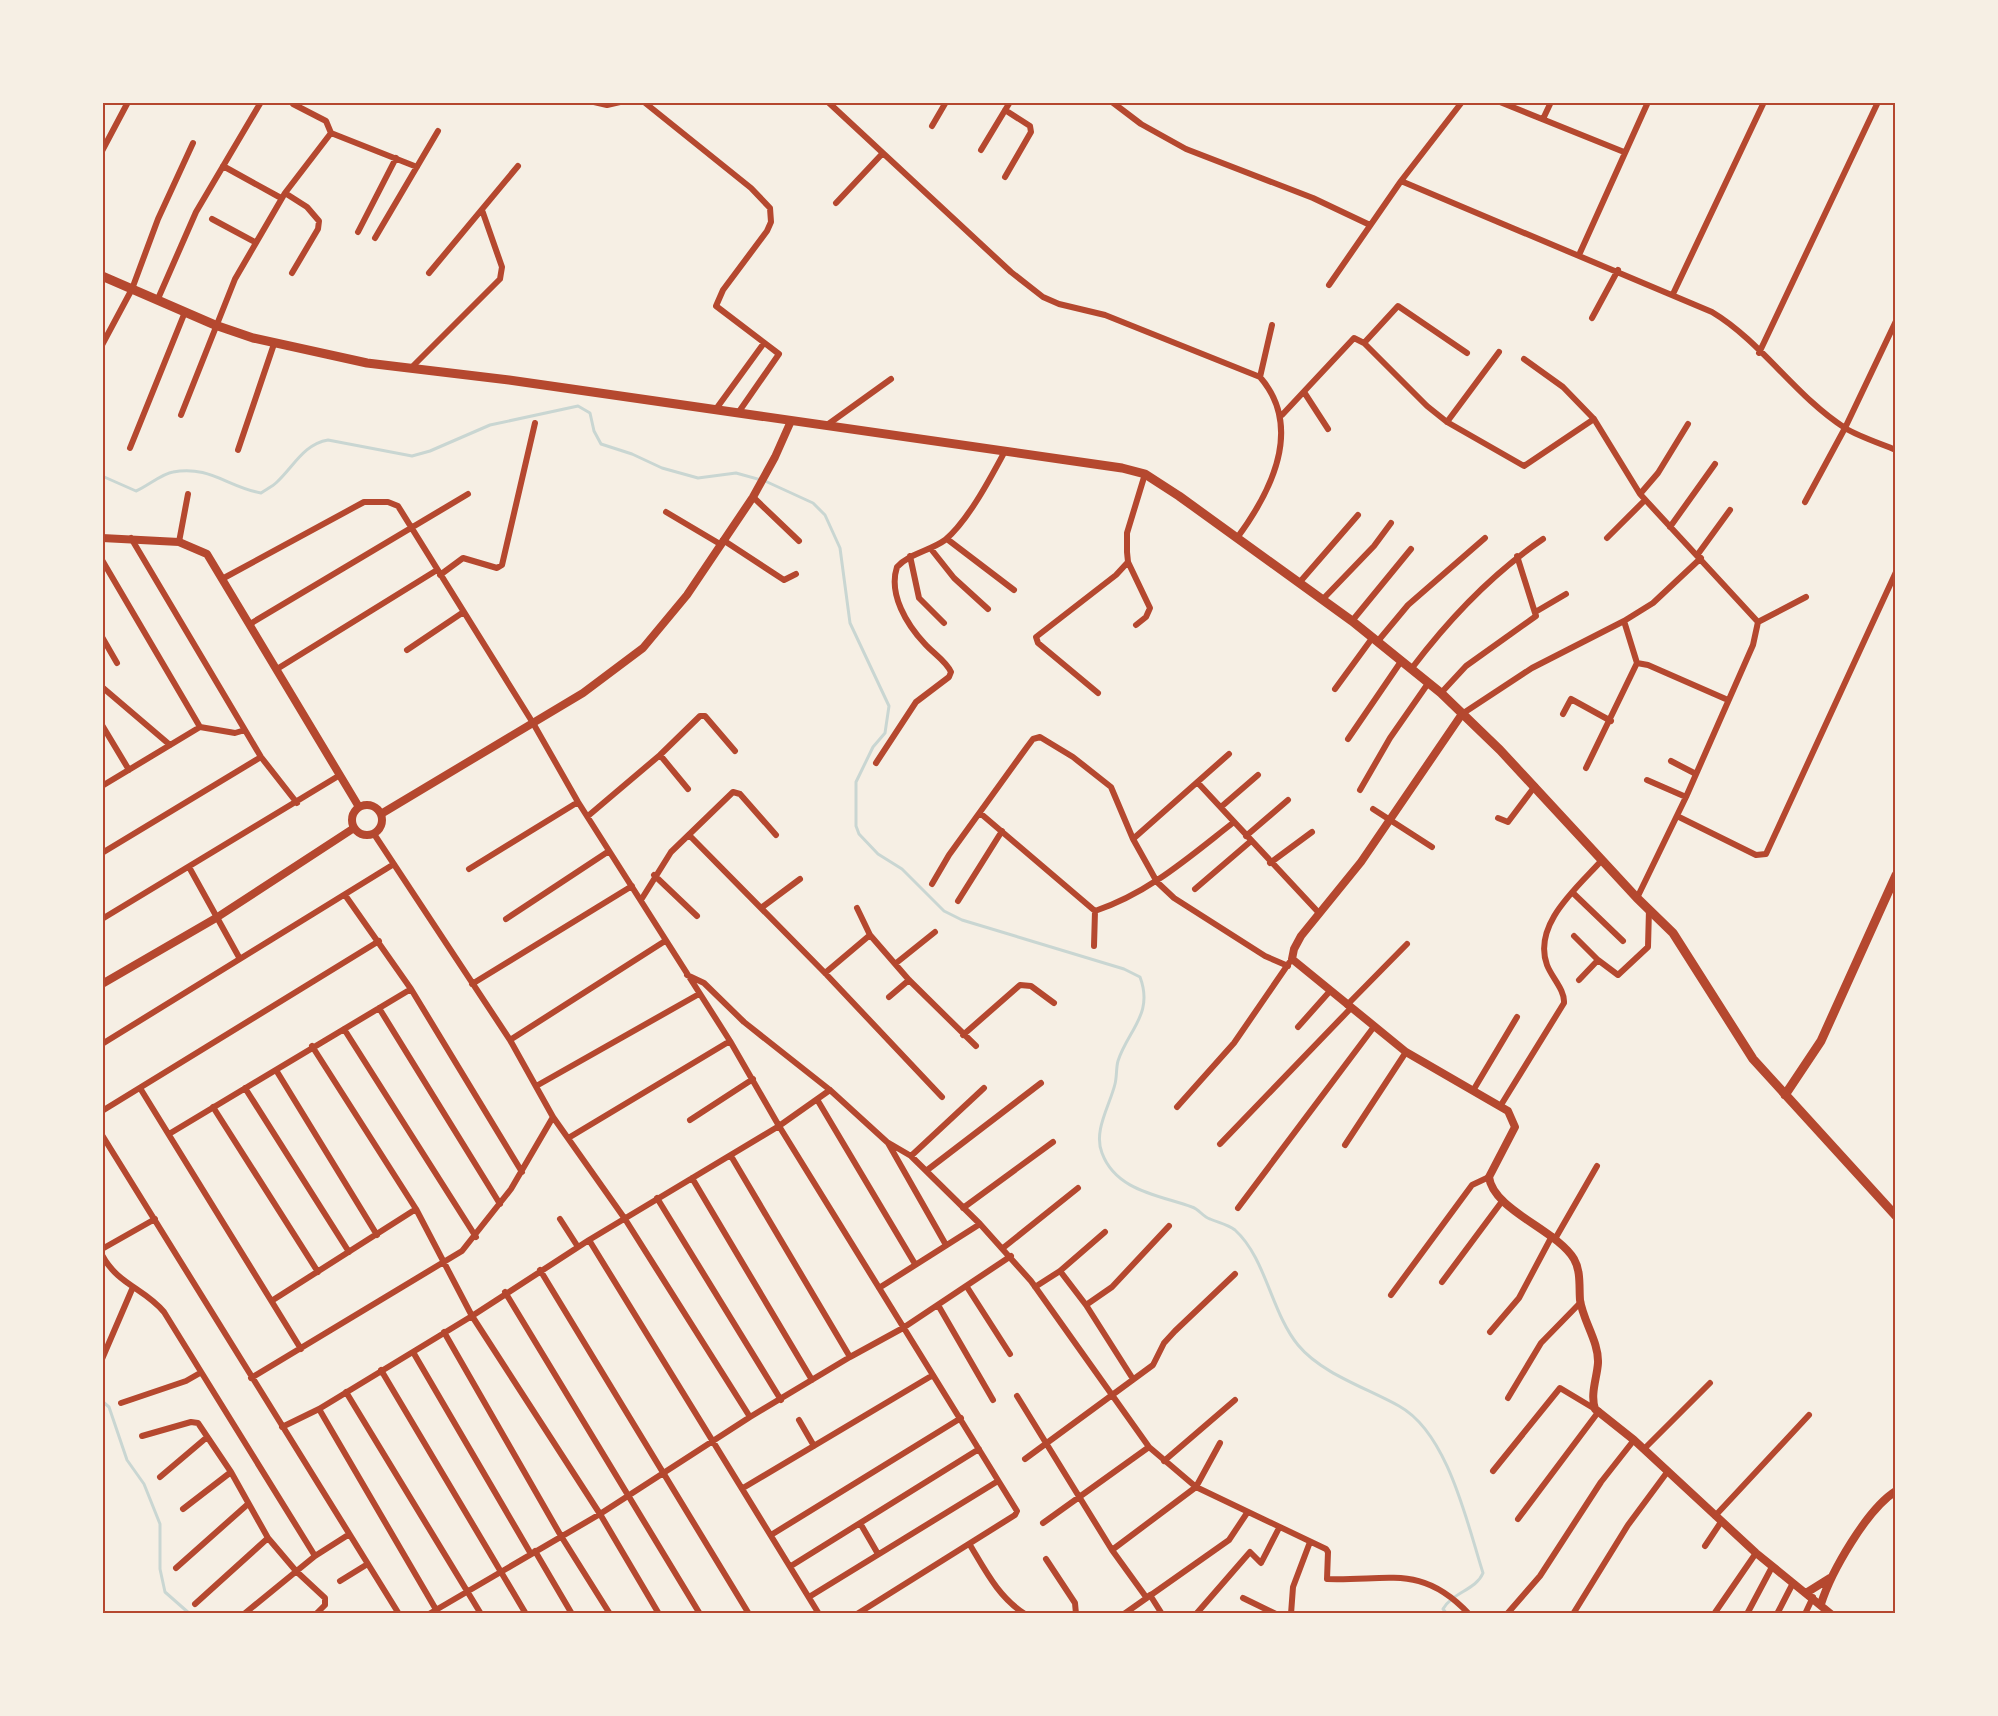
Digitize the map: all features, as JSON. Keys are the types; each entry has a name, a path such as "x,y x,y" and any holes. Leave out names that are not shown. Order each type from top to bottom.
{"main road":[{"path":"102,276 215,325 273,344 367,363 716,409 1122,468 1144,474 1352,621 1441,693 1535,786 1637,898 1673,933 1753,1059 1896,1216"},
{"path":"1785,1095 1821,1041 1896,875"}],"street":[{"path":"102,151 128,102"},
{"path":"157,301 191,222 261,102"},
{"path":"594,102 607,105 620,102"},
{"path":"644,102 751,188 770,208 771,222 767,231 723,290 716,306 779,354 738,413"},
{"path":"828,102 1011,272 1043,297 1059,304 1115,319 1260,377 1270,388 1282,415 1278,457 1267,491 1237,538"},
{"path":"932,126 946,102"},
{"path":"981,150 1010,102"},
{"path":"1112,102 1141,124 1186,149 1313,198 1370,225"},
{"path":"1329,285 1401,181 1462,102"},
{"path":"1500,102 1624,152"},
{"path":"1543,119 1551,102"},
{"path":"1579,255 1648,102"},
{"path":"1673,294 1764,102"},
{"path":"1760,353 1878,102"},
{"path":"293,104 326,121 331,133 417,167"},
{"path":"1005,110 1030,126 1032,132 1005,177"},
{"path":"375,238 438,131"},
{"path":"181,415 235,279 283,195 331,133"},
{"path":"102,345 132,290 158,219 193,143"},
{"path":"836,203 882,154"},
{"path":"358,232 396,158"},
{"path":"223,166 283,195 318,216 318,229 292,273"},
{"path":"429,273 518,166"},
{"path":"1401,181 1618,270 1724,319 1845,428 1896,450"},
{"path":"411,368 500,279 502,267 482,210"},
{"path":"212,219 255,242"},
{"path":"1592,318 1618,270"},
{"path":"1364,343 1398,306 1419,318 1467,353"},
{"path":"130,448 186,312"},
{"path":"1805,502 1845,428 1896,321"},
{"path":"1260,377 1272,325"},
{"path":"1282,415 1354,338 1364,343 1427,406 1447,422 1524,466 1594,419"},
{"path":"716,409 764,343"},
{"path":"238,450 273,344"},
{"path":"1447,422 1499,352"},
{"path":"1524,359 1563,387 1594,419 1640,494 1758,622"},
{"path":"827,425 891,379"},
{"path":"1304,392 1328,429"},
{"path":"381,814 583,693 643,648 687,595 753,496 775,457 791,421"},
{"path":"277,669 464,558 497,568 502,564 536,423"},
{"path":"1640,494 1658,473 1688,424"},
{"path":"876,763 916,702 949,677 951,672 924,644 906,619 894,590 897,567 910,556 930,549 947,539 975,503 1005,451"},
{"path":"1670,526 1715,464"},
{"path":"1136,625 1146,617 1150,608 1128,562 1127,533 1144,474"},
{"path":"179,542 188,494"},
{"path":"250,624 468,494"},
{"path":"753,496 799,541"},
{"path":"1607,538 1646,500"},
{"path":"222,579 364,502 395,504 411,526 462,613 533,723 578,802 730,1041 779,1126 961,1418 1017,1513 970,1545 857,1614"},
{"path":"1177,1107 1234,1043 1290,963 1297,943 1391,819 1462,714 1532,668 1624,621 1653,603 1699,556 1730,510"},
{"path":"666,512 722,542 783,580 796,574"},
{"path":"1299,583 1358,515"},
{"path":"1323,600 1374,546 1391,523"},
{"path":"102,538 179,542 207,554 359,807"},
{"path":"131,538 261,757 297,803"},
{"path":"1335,689 1376,639 1408,605 1485,538"},
{"path":"947,539 1014,591"},
{"path":"1412,668 1451,619 1517,556 1543,539"},
{"path":"930,549 954,578 988,609"},
{"path":"1352,621 1411,549"},
{"path":"910,556 919,598 944,623"},
{"path":"1517,556 1537,611"},
{"path":"102,560 200,727"},
{"path":"1098,693 1038,643 1036,637 1116,575 1128,562"},
{"path":"1677,816 1756,855 1766,854 1896,572"},
{"path":"1441,693 1466,666 1534,619 1537,611 1566,594"},
{"path":"1758,622 1806,597"},
{"path":"407,650 462,613"},
{"path":"1586,768 1611,721 1637,663 1624,621"},
{"path":"1637,898 1686,797 1756,635 1758,622"},
{"path":"102,638 117,663"},
{"path":"1348,739 1402,660"},
{"path":"1637,663 1648,665 1728,700"},
{"path":"1360,790 1390,738 1429,682"},
{"path":"102,687 170,745"},
{"path":"1563,714 1571,699 1611,721"},
{"path":"588,816 703,715 735,751"},
{"path":"102,726 129,770"},
{"path":"102,786 200,727 235,733 245,730"},
{"path":"932,884 949,855 1027,747 1033,739 1040,737 1073,758 1111,787 1133,839 1157,882 1200,916 1265,956 1290,963 1330,991 1406,1053 1501,1105 1513,1119 1515,1127 1489,1177 1472,1185 1391,1295"},
{"path":"1133,839 1229,754"},
{"path":"660,755 688,789"},
{"path":"102,853 261,757"},
{"path":"1671,762 1696,774"},
{"path":"102,919 340,775"},
{"path":"1221,807 1258,776"},
{"path":"1647,780 1686,797"},
{"path":"1198,783 1270,863 1319,913"},
{"path":"1498,818 1508,822 1535,786"},
{"path":"641,900 654,875 670,852 735,792 776,835"},
{"path":"1195,889 1288,800"},
{"path":"469,869 578,802"},
{"path":"372,806 381,814 381,827 375,834 363,835 354,828 352,817 359,807 372,806"},
{"path":"1373,809 1432,847"},
{"path":"980,813 1095,910"},
{"path":"1095,910 1128,899 1157,882 1234,822"},
{"path":"102,984 216,918 354,828"},
{"path":"958,901 1002,831"},
{"path":"1270,863 1312,832"},
{"path":"375,834 510,1040 538,1085 554,1117 625,1219 750,1417"},
{"path":"689,835 825,973 942,1097"},
{"path":"506,919 609,851"},
{"path":"1501,1105 1564,1003 1563,996 1547,964 1545,943 1554,916 1602,860"},
{"path":"102,1044 394,864"},
{"path":"189,867 240,959"},
{"path":"654,875 697,916"},
{"path":"761,908 800,879"},
{"path":"472,984 632,886"},
{"path":"1573,893 1623,941"},
{"path":"345,895 411,989 522,1172"},
{"path":"857,908 870,935 909,980 975,1046"},
{"path":"1574,936 1598,960 1618,975 1647,949 1650,938 1649,909"},
{"path":"1094,946 1095,910"},
{"path":"895,964 935,932"},
{"path":"825,973 870,935"},
{"path":"510,1040 665,941"},
{"path":"102,1111 379,942"},
{"path":"1220,1144 1407,944"},
{"path":"1579,980 1598,960"},
{"path":"687,975 704,983 744,1022 830,1089 887,1142 911,1156 980,1224 1011,1256 1114,1395 1149,1447 1164,1461 1196,1487 1328,1551 1327,1579 1416,1578 1447,1592 1469,1614"},
{"path":"889,997 909,980"},
{"path":"963,1035 1020,985 1031,986 1054,1003"},
{"path":"169,1134 312,1046 411,989"},
{"path":"1298,1027 1330,991"},
{"path":"538,1085 699,994"},
{"path":"379,1008 500,1204"},
{"path":"1474,1089 1517,1017"},
{"path":"1238,1208 1373,1028"},
{"path":"344,1029 476,1236"},
{"path":"570,1137 730,1041"},
{"path":"312,1046 416,1209 472,1316 600,1514 659,1614"},
{"path":"1345,1145 1406,1053"},
{"path":"276,1070 377,1235"},
{"path":"690,1120 753,1079"},
{"path":"926,1171 1041,1083"},
{"path":"245,1088 349,1252"},
{"path":"911,1156 984,1088"},
{"path":"140,1089 273,1300 301,1349"},
{"path":"282,1427 319,1409 472,1316 505,1292 590,1239 779,1126 818,1101 830,1089"},
{"path":"818,1101 915,1264"},
{"path":"213,1107 318,1272"},
{"path":"251,1378 462,1251 476,1236 522,1172 554,1117"},
{"path":"102,1135 396,1613"},
{"path":"887,1142 946,1245"},
{"path":"963,1208 1053,1142"},
{"path":"731,1156 850,1357"},
{"path":"1490,1332 1519,1298 1597,1166"},
{"path":"1489,1177 1492,1187 1503,1200 1553,1238 1576,1265 1581,1302 1598,1361 1593,1396 1597,1410"},
{"path":"692,1178 812,1380"},
{"path":"1002,1248 1078,1188"},
{"path":"657,1198 781,1400"},
{"path":"1442,1282 1503,1200"},
{"path":"273,1300 416,1209"},
{"path":"102,1249 155,1219"},
{"path":"560,1219 578,1247"},
{"path":"879,1288 980,1224"},
{"path":"1086,1305 1112,1287 1169,1226"},
{"path":"1035,1287 1060,1271 1105,1232"},
{"path":"590,1239 819,1614"},
{"path":"102,1255 110,1270 158,1304 164,1312 315,1556"},
{"path":"429,1614 437,1612 600,1514 750,1417 903,1328 1011,1256"},
{"path":"540,1270 749,1614"},
{"path":"1060,1271 1086,1305 1133,1379"},
{"path":"1025,1459 1048,1445 1157,1361 1161,1349 1175,1331 1235,1274"},
{"path":"102,1359 133,1287"},
{"path":"967,1287 1010,1354"},
{"path":"505,1292 700,1614"},
{"path":"1508,1398 1540,1343 1581,1302"},
{"path":"938,1305 993,1400"},
{"path":"444,1332 561,1536 610,1614"},
{"path":"413,1352 572,1614"},
{"path":"381,1370 526,1614"},
{"path":"121,1403 186,1381 200,1373"},
{"path":"743,1488 933,1375"},
{"path":"1644,1449 1710,1383"},
{"path":"1493,1471 1560,1388 1597,1410 1635,1440 1756,1553 1831,1614"},
{"path":"346,1392 481,1614"},
{"path":"1017,1396 1112,1550 1162,1614"},
{"path":"1164,1461 1235,1400"},
{"path":"319,1409 437,1612"},
{"path":"1518,1519 1597,1410"},
{"path":"1705,1546 1718,1519 1809,1415"},
{"path":"771,1535 961,1418"},
{"path":"799,1420 814,1446"},
{"path":"142,1436 194,1421 198,1424 231,1472 268,1538 296,1572 325,1598 325,1605 316,1614"},
{"path":"160,1477 206,1437"},
{"path":"1508,1614 1540,1576 1602,1482 1635,1440"},
{"path":"1112,1550 1196,1487 1220,1443"},
{"path":"1043,1523 1149,1447"},
{"path":"791,1566 979,1449"},
{"path":"1573,1614 1628,1526 1668,1471"},
{"path":"183,1509 231,1472"},
{"path":"809,1597 998,1481"},
{"path":"1821,1604 1830,1578 1872,1514 1896,1491"},
{"path":"176,1568 248,1504"},
{"path":"1124,1614 1229,1540 1247,1513"},
{"path":"860,1523 878,1554"},
{"path":"1197,1613 1250,1552 1261,1563 1279,1528"},
{"path":"244,1614 315,1556 348,1535"},
{"path":"195,1604 268,1538"},
{"path":"1292,1614 1293,1587 1310,1542"},
{"path":"970,1545 997,1589 1014,1607 1025,1614"},
{"path":"1714,1614 1756,1553"},
{"path":"1046,1559 1075,1603 1076,1614"},
{"path":"340,1581 366,1565"},
{"path":"1747,1614 1772,1567"},
{"path":"1805,1614 1810,1595 1830,1578"},
{"path":"1777,1614 1794,1583"},
{"path":"1243,1598 1276,1614"}],"waterway":[{"path":"102,476 136,491 169,473 197,471 261,493 277,482 300,456 320,442 328,440 412,456 430,451 490,425 578,406 590,413 594,431 601,444 632,454 662,468 698,478 736,473 765,481 813,503 825,515 840,548 850,623 889,706 885,733 873,747 856,782 856,826 859,834 878,854 902,869 944,911 962,920 1124,969 1140,977 1144,1001 1142,1012 1118,1061 1115,1084 1101,1127 1102,1153 1117,1176 1128,1184 1194,1208 1208,1218 1235,1230 1254,1255 1281,1317 1298,1345 1319,1364 1332,1372 1399,1406 1416,1419 1431,1436 1453,1481 1483,1573 1480,1579 1447,1603 1443,1609 1447,1614"},
{"path":"102,1401 109,1407 127,1460 144,1484 160,1524 160,1569 165,1592 190,1614"}]}
